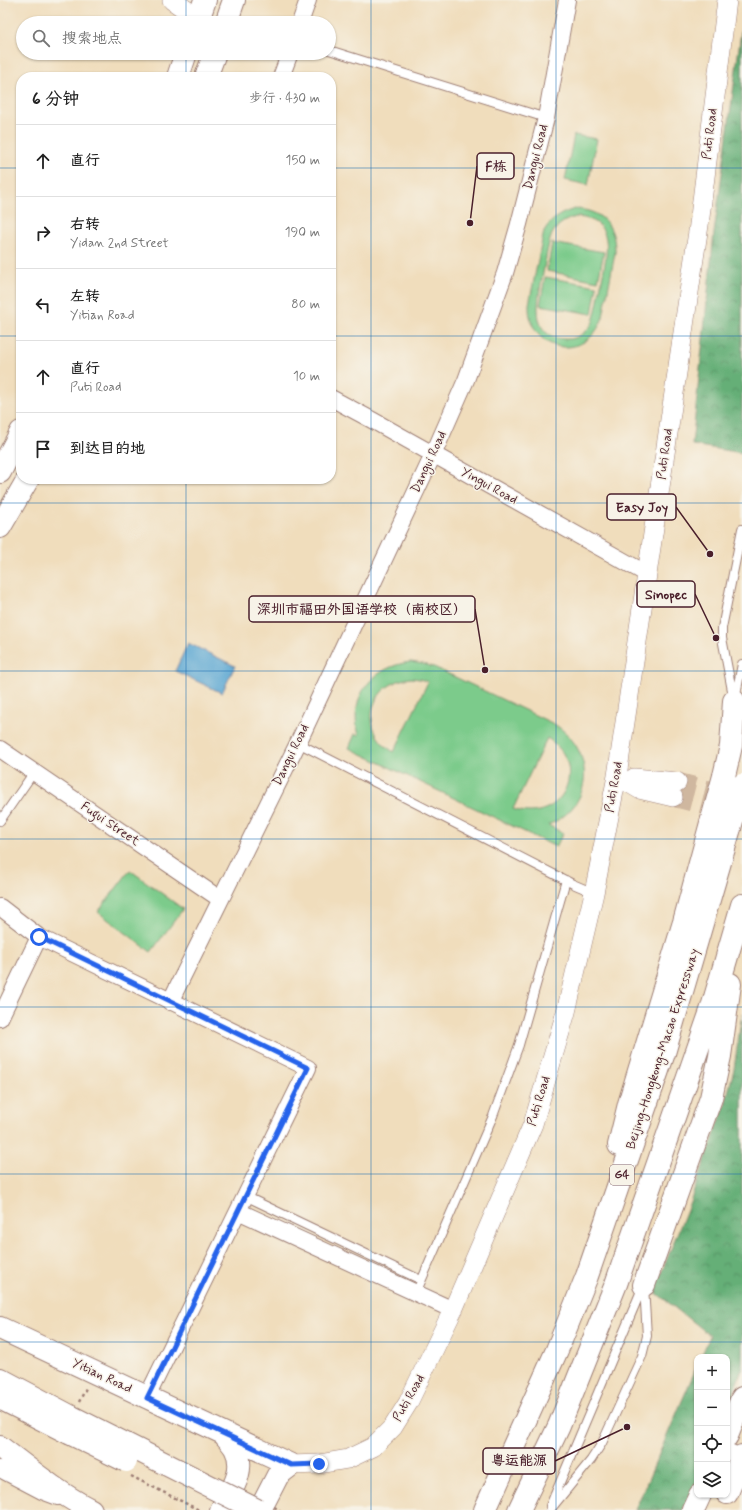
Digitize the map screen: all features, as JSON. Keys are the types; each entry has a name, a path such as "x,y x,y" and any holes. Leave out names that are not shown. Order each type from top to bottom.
{"main road":[{"path":"228,16 234,0"},
{"path":"180,72 184,60"},
{"path":"208,72 212,60"},
{"path":"0,472 16,442"},
{"path":"0,527 25,484"},
{"path":"484,1510 557,1350 586,1276 629,1104 684,922 720,826 733,780 731,746 734,701"},
{"path":"644,1285 711,1098 720,1056 741,907"},
{"name":"G4","path":"520,1510 559,1426 616,1284 711,1011 741,907"},
{"name":"Yitian Road","path":"0,1328 291,1465"},
{"path":"0,1379 72,1419 224,1510"},
{"path":"0,1398 72,1419 259,1510 278,1475 291,1465"},
{"path":"730,1428 742,1398"},
{"path":"221,1510 238,1476 240,1459 234,1447 222,1433"},
{"path":"0,1447 84,1507"},
{"path":"730,1481 738,1456"},
{"path":"277,1510 291,1482 291,1465"},
{"path":"693,1510 699,1498"},
{"path":"719,1510 724,1498"}],"street":[{"path":"172,0 200,14"},
{"path":"302,16 308,0"},
{"name":"Dangui Road","path":"170,1002 298,743 433,455 466,380 505,273 519,224 546,118 567,0"},
{"name":"Puti Road","path":"291,1465 319,1464 348,1459 373,1447 393,1427 408,1403 453,1310 533,1124 566,1012 594,893 617,776 699,225 727,0"},
{"path":"283,72 287,60"},
{"name":"Yingui Road","path":"336,401 647,574"},
{"name":"Fugui Street","path":"0,749 220,899"},
{"path":"617,776 639,789 675,790"},
{"path":"0,908 39,937 308,1068 147,1398"},
{"path":"0,1018 39,937"},
{"path":"242,1204 418,1287 453,1310"},
{"path":"0,1469 42,1491 84,1507"}],"lane":[{"path":"336,52 546,118"},
{"path":"734,701 722,638 722,628 742,529"},
{"path":"734,565 742,552"},
{"path":"734,701 742,664"},
{"path":"298,743 594,893"},
{"path":"0,821 34,772"},
{"path":"418,1287 493,1116 519,1045 566,880"},
{"path":"549,1510 644,1285"},
{"path":"549,1510 591,1460 602,1443 642,1356 647,1336 644,1285"}],"path":[{"path":"72,1419 94,1372"}],"green space":[{"path":"742,25 742,453 692,445 714,233"},
{"path":"574,135 597,139 588,185 565,180"},
{"path":"575,209 593,212 606,221 613,235 615,253 603,317 595,332 584,342 572,346 559,346 547,342 537,333 531,321 529,304 544,231 554,219 561,214","holes":["576,217 589,219 598,224 603,230 607,248 593,322 588,329 578,337 570,339 553,337 545,331 540,324 538,314 539,293 550,239 559,225 565,221"]},
{"path":"552,243 604,252 598,281 547,271"},
{"path":"545,277 597,286 592,314 540,305"},
{"path":"411,662 434,667 554,724 568,735 577,748 583,762 584,777 582,792 575,805 563,816 548,825 563,833 556,847 349,748 355,734 359,735 356,721 360,696 366,686 375,677 385,670 397,665","holes":["411,678 428,682 394,752 382,743 375,732 372,720 373,709 377,698 385,689 397,682","547,738 560,750 567,763 568,777 565,790 557,801 545,809 530,812 513,809"]},
{"path":"130,870 183,909 151,952 98,912"},
{"path":"742,1014 742,1369 730,1403 730,1354 702,1354 710,1336 654,1291 688,1207 724,1108 734,1069"},
{"path":"694,1373 694,1486 683,1510 635,1510"}],"water":[{"path":"188,643 235,666 222,693 175,671"}],"tunnel":[{"path":"677,782 733,796"},
{"path":"673,797 730,812"}],"place":[{"name":"F栋","path":"470,223"},
{"name":"Easy Joy","path":"710,554"},
{"name":"Sinopec","path":"716,638"},
{"name":"深圳市福田外国语学校（南校区）","path":"485,670"},
{"name":"粤运能源","path":"627,1427"}],"route":[{"path":"39,937 308,1068 147,1398 291,1465 319,1464"}]}
